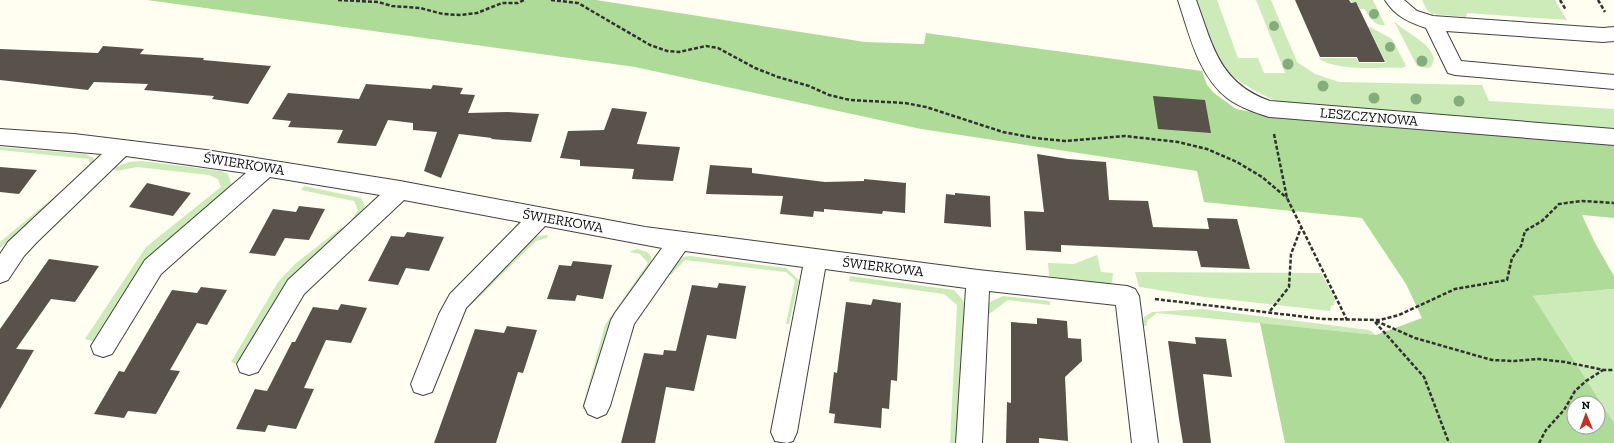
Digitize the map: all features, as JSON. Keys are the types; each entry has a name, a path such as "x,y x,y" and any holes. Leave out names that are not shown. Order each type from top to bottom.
{"street":[{"name":"LESZCZYNOWA","path":"1187,0 1210,63 1218,77 1238,96 1255,106 1269,109 1614,137"},
{"path":"1394,0 1401,10 1416,18 1433,23 1603,35 1614,34"},
{"path":"1433,23 1455,68 1614,82"},
{"name":"ŚWIERKOWA","path":"0,137 123,147 267,167 400,190 628,233 978,280 1127,296"},
{"path":"0,273 16,249 28,235 123,147"},
{"path":"104,346 153,267 267,167"},
{"path":"249,364 296,286 400,190"},
{"path":"423,384 451,314 458,301 541,216"},
{"path":"597,406 623,320 680,240"},
{"path":"784,432 816,259"},
{"path":"969,443 978,280"},
{"path":"1127,296 1145,443"}],"path":[{"path":"338,0 378,2 392,6 420,8 443,14 461,15 477,13 502,3 518,3 524,0"},
{"path":"551,0 569,0 578,3 594,11 629,34 650,45 667,51 678,52 706,46 718,48 755,68 778,77 809,86 829,95 850,100 905,103 926,107 1003,132 1035,138 1066,141 1132,136 1178,142 1207,149 1238,162 1262,176 1287,198"},
{"path":"1269,109 1287,198 1347,320"},
{"path":"1127,296 1323,319 1373,320 1399,315 1455,289 1507,280 1512,258 1520,246 1525,231 1542,221 1559,204 1582,201 1614,203"},
{"path":"1270,312 1289,287 1291,254 1301,228"},
{"path":"1373,320 1415,338 1492,360 1514,361 1538,359 1565,362 1604,370 1614,370"},
{"path":"1373,320 1424,377 1449,443"},
{"path":"1539,443 1542,434 1564,411 1574,393 1590,376 1604,370"}],"green space":[{"path":"147,0 596,0 865,42 924,44 926,33 1202,71 1207,85 1214,93 1236,109 1282,118 1614,145 1614,218 1582,215 1595,243 1614,276 1614,289 1533,296 1596,395 1566,395 1566,435 1606,435 1606,410 1614,423 1614,443 1285,443 1260,323 1376,335 1422,318 1406,284 1362,218 1204,202 1197,171 921,129 635,67"},
{"path":"1196,0 1217,0 1238,58 1258,58 1264,73 1285,73 1256,0 1271,0 1297,62 1315,74 1339,82 1482,85 1489,101 1614,109 1614,129 1292,105 1273,100 1233,77 1218,62"},
{"path":"1350,0 1373,0 1385,25 1375,23 1365,9 1360,9 1356,2 1351,2"},
{"path":"1422,0 1555,0 1567,20 1467,13 1466,17 1432,14 1427,10"},
{"path":"1394,21 1428,48 1434,59 1431,67 1427,68 1417,66"},
{"path":"1368,26 1392,39 1406,66 1402,68 1347,67 1326,62 1318,58 1356,58 1359,63 1386,63"},
{"path":"0,147 85,154 92,157 95,161 90,171 0,248 0,242 90,167 89,159 0,150"},
{"path":"142,161 221,171 228,174 232,187 95,342 85,339 146,247 221,187 218,179 209,175 137,167 117,171 112,168 129,162"},
{"path":"304,186 361,198 365,206 363,214 356,220 352,219 358,210 354,201 301,190"},
{"path":"342,227 346,231 286,285 278,295 238,364 231,362 278,282 295,264"},
{"path":"548,235 547,238 536,241 469,307 473,300 530,241 537,236"},
{"path":"637,249 647,252 651,256 651,266 588,409 582,409 605,325 648,263 640,254 629,252"},
{"path":"1097,255 1101,272 1113,273 1112,282 1108,286 1049,276 1048,263 1074,264"},
{"path":"690,256 786,268 799,280 789,324 786,324 795,280 786,272 685,260 671,275 667,273 683,257"},
{"path":"1135,272 1321,273 1335,299 1334,305 1331,306 1330,311 1204,297 1139,287"},
{"path":"850,276 954,290 962,299 966,306 958,443 950,443 957,305 944,294 849,281"},
{"path":"1614,289 1614,423 1606,410 1606,395 1596,395 1533,296"},
{"path":"1003,296 1050,301 1050,305 1008,300 988,315 981,315 990,302"},
{"path":"1202,309 1369,330 1376,335 1157,313 1148,320 1146,326 1142,326 1144,317 1152,312"}],"building":[{"path":"1295,0 1349,0 1351,3 1356,2 1385,62 1359,62 1357,57 1320,57"},
{"path":"103,46 144,49 140,54 204,58 203,60 271,66 248,104 212,99 214,96 144,90 148,84 94,82 88,90 0,80 0,49 98,53"},
{"path":"366,84 431,89 433,85 463,88 460,94 475,95 468,113 508,112 539,114 531,142 491,139 492,138 459,134 441,178 424,171 437,132 413,130 413,123 388,120 376,146 337,143 343,130 288,127 291,121 272,119 288,93 359,99"},
{"path":"1153,96 1205,100 1211,133 1158,129"},
{"path":"612,108 647,112 637,144 680,147 673,181 632,179 634,169 580,166 580,160 560,158 568,131 604,130"},
{"path":"1037,154 1068,159 1106,162 1109,200 1148,201 1153,227 1209,229 1207,218 1237,219 1250,269 1201,267 1197,251 1061,245 1061,252 1026,250 1024,211 1044,212"},
{"path":"710,165 752,168 752,173 825,182 864,181 864,179 906,183 905,213 883,211 882,214 824,209 824,212 814,211 813,217 780,214 783,196 706,194"},
{"path":"0,167 37,170 19,194 0,192"},
{"path":"147,183 191,193 173,216 129,207"},
{"path":"955,193 990,196 991,227 944,223 946,194 955,195"},
{"path":"299,206 325,209 309,240 285,238 275,256 249,253 273,209 296,212"},
{"path":"407,232 444,237 429,271 406,268 398,285 368,281 391,236 404,237"},
{"path":"49,259 99,266 75,302 51,299 16,349 34,350 0,409 0,329"},
{"path":"573,261 612,265 603,299 577,295 575,301 547,299 559,265 571,266"},
{"path":"719,283 746,286 736,339 707,335 694,391 666,387 655,443 621,443 644,353 663,355 664,350 676,351 692,285 717,288"},
{"path":"201,287 227,290 207,325 197,323 170,370 180,371 156,414 128,411 124,418 94,414 119,371 124,372 172,290 197,293"},
{"path":"873,299 901,303 897,381 891,380 889,409 882,408 881,428 834,423 835,414 829,413 834,372 837,373 846,302 871,305"},
{"path":"341,304 367,308 351,343 326,340 304,388 314,389 296,429 268,425 265,432 236,429 255,389 267,391 292,342 295,342 313,307 338,310"},
{"path":"1037,318 1067,321 1068,338 1081,339 1082,361 1065,377 1068,441 1039,438 1039,443 1006,443 1007,402 1011,403 1011,322 1037,324"},
{"path":"507,326 537,330 523,373 518,372 496,443 434,443 475,329 504,333"},
{"path":"1195,337 1226,339 1232,377 1203,374 1211,443 1183,443 1179,419 1168,341 1196,344"}]}
